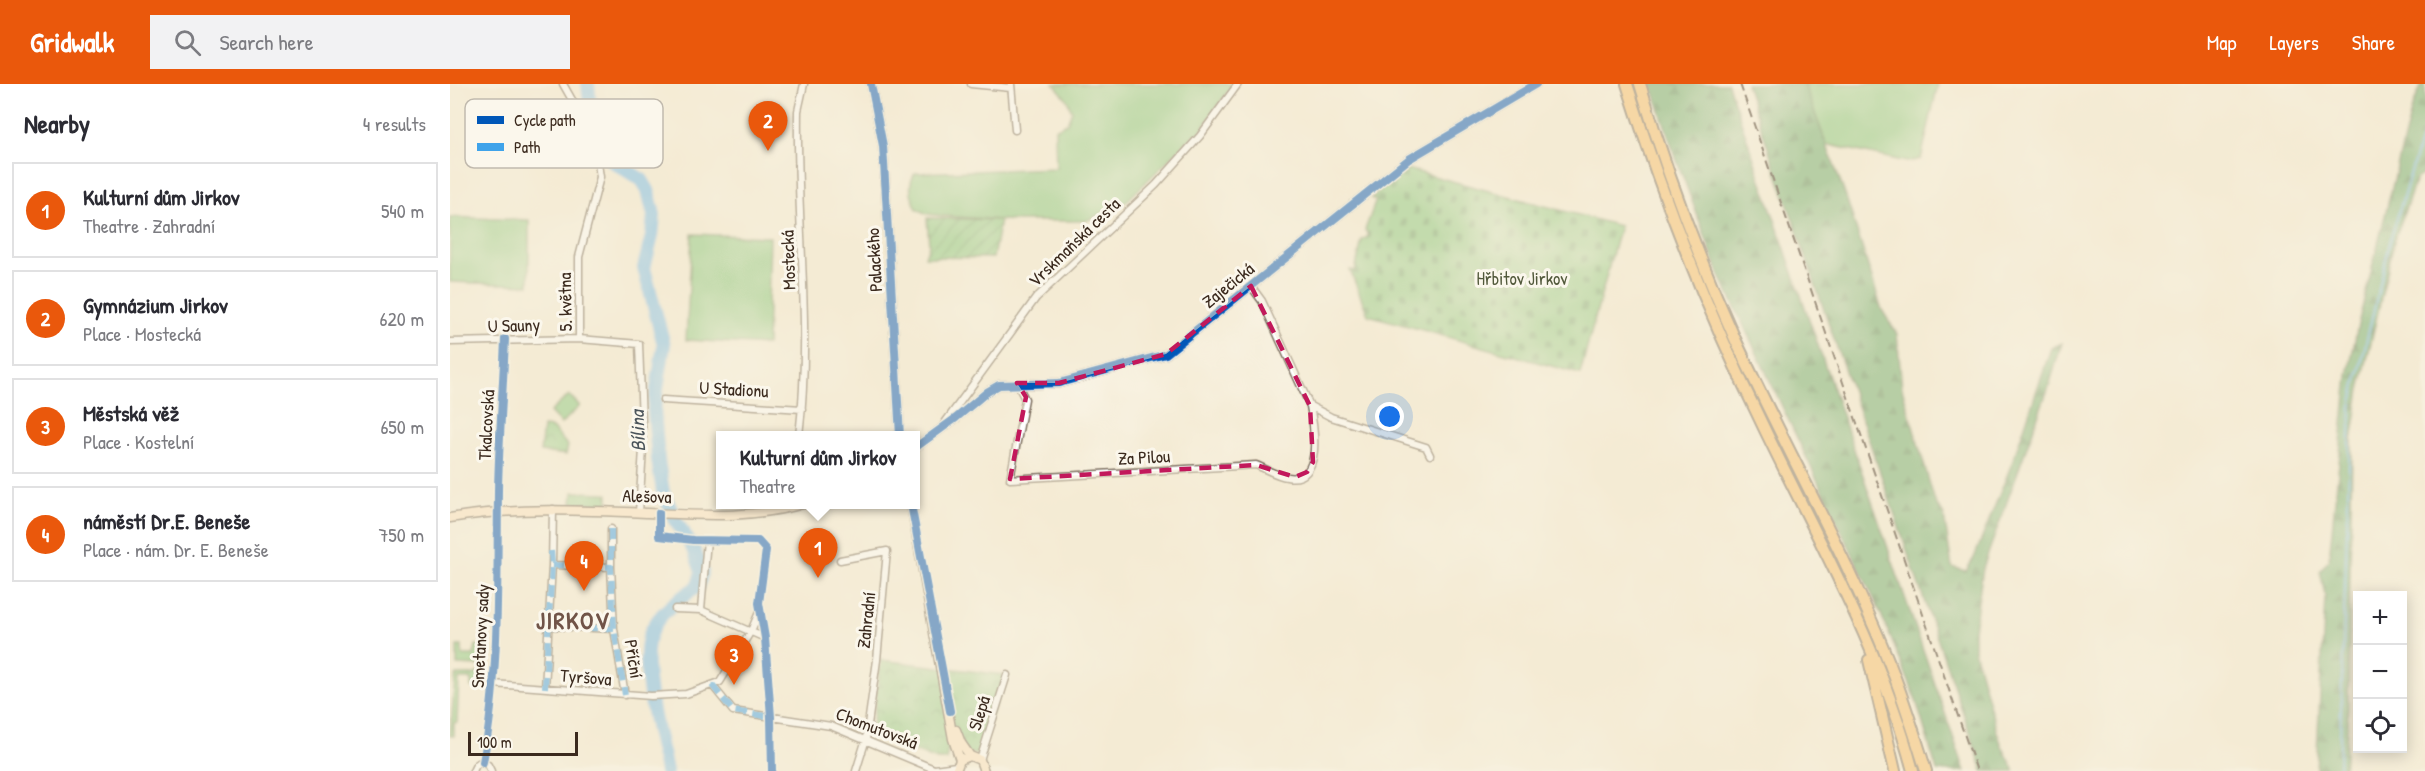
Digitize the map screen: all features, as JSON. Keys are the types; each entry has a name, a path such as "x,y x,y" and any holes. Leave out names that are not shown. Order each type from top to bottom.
{"highway":[{"path":"1627,84 1660,184 1716,323 1765,430 1847,594 1885,682 1913,771"},
{"path":"1640,84 1656,138 1698,252 1735,338 1860,594 1907,709 1926,771"},
{"path":"1847,594 1870,663 1895,771"}],"street":[{"name":"5. května","path":"563,84 572,99"},
{"name":"Mostecká","path":"799,431 805,308 797,130 798,111 804,84"},
{"name":"Palackého","path":"872,84 883,146 900,431"},
{"path":"971,84 1011,86 1015,130"},
{"name":"Vrskmaňská cesta","path":"940,429 1036,298 1156,185 1200,136 1238,84"},
{"name":"Zaječická","path":"920,443 999,385 1059,383 1166,354 1409,159 1536,84"},
{"name":"5. května","path":"599,168 600,177 579,256 579,339 639,344 642,449 639,513"},
{"path":"1251,286 1262,301 1310,406 1331,417 1426,447 1430,455"},
{"name":"Tkalcovská","path":"499,511 505,339"},
{"name":"U Sauny","path":"450,342 579,339"},
{"name":"Za Pilou","path":"1017,383 1025,399 1010,479 1256,465 1286,477 1295,477 1307,472 1313,462 1313,423 1310,406"},
{"name":"U Stadionu","path":"663,400 802,410"},
{"path":"545,688 553,509"},
{"name":"Alešova","path":"450,518 499,511 553,509 728,516 774,509"},
{"path":"912,509 950,711 957,766"},
{"name":"Smetanovy sady","path":"483,762 493,684 499,511"},
{"path":"659,513 659,536 693,540 758,541 766,550 760,610 765,638 771,717 772,771"},
{"name":"Příční","path":"611,529 614,629 625,695"},
{"path":"701,610 707,540"},
{"name":"Zahradní","path":"840,560 887,551 877,660 866,739"},
{"path":"552,565 612,567"},
{"path":"675,609 701,610 765,638"},
{"path":"712,685 720,682 751,631 760,610"},
{"path":"549,626 614,629"},
{"name":"Slepá","path":"980,760 1007,675"},
{"name":"Tyršova","path":"493,684 653,696 686,694 712,685"},
{"name":"Chomutovská","path":"712,685 733,711 831,726 936,770 950,769 970,756"},
{"path":"950,711 961,743 970,756 980,760 984,771"},
{"path":"856,771 866,739"},
{"path":"473,771 478,763 483,762 488,765 490,771"}],"highlighted area":[{"path":"1251,286 1310,406 1313,462 1307,472 1295,477 1256,465 1010,479 1026,397 1017,383 1059,383 1166,354"}],"green space":[{"path":"1054,84 1233,84 1198,135 1194,135 1126,202 1086,221 1017,221 943,216 927,214 917,209 911,191 911,182 915,173 1056,168 1055,129 1067,123 1072,111 1066,98"},
{"path":"1651,84 1728,84 1965,771 1937,771 1914,694 1880,612 1719,274"},
{"path":"1746,84 1804,84 1846,197 1882,310 1897,334 1902,388 1935,502 1944,515 1952,567 1966,571 1974,558 2012,463 2051,348 2062,343 2049,386 1983,568 1974,630 1974,650 1997,732 2015,771 1983,771"},
{"path":"1804,84 1938,84 1921,159 1907,162 1825,144"},
{"path":"2422,84 2425,84 2425,173 2416,179 2394,242 2360,390 2352,441 2348,722 2344,771 2316,771 2325,596 2320,571 2329,559 2348,375 2358,324 2411,111"},
{"name":"Hřbitov Jirkov","path":"1407,169 1620,226 1580,374 1368,315 1350,270 1355,271 1362,240 1369,236 1365,230 1376,200 1371,198"},
{"path":"450,217 529,220 529,285 450,282"},
{"path":"927,218 1000,220 993,258 925,257 929,245"},
{"path":"692,234 770,237 767,345 686,340"},
{"path":"569,395 580,406 561,424 550,412"},
{"path":"543,427 552,428 568,446 566,455 540,452"},
{"path":"573,492 608,494 608,504 572,503"},
{"path":"476,645 481,646 480,666 457,665 457,646 462,646 462,655 474,655"},
{"path":"881,660 1004,675 980,755 947,750 947,760 937,760 871,734"},
{"path":"479,672 478,687 471,687 471,679 459,679 457,722 454,723 454,736 450,736 455,678 457,675 473,675"}],"waterway":[{"name":"Bílina","path":"588,84 590,99"},
{"path":"2339,771 2351,406 2392,234 2425,126"},
{"name":"Bílina","path":"623,168 642,180 648,190 654,215 652,236 644,268 664,345 654,409 663,492 676,521 695,552 702,572 698,586 658,619 650,634 647,648 651,702 666,771"}],"railway":[{"path":"1740,84 1977,771"}],"marked path":[{"path":"611,529 611,567"},
{"path":"545,688 551,551"},
{"path":"552,565 611,567 614,629 625,695"},
{"path":"549,626 614,629"},
{"path":"712,685 733,711 771,717"}],"cycle path":[{"path":"871,84 883,146 900,431"},
{"path":"920,444 999,385 1059,383 1166,354 1409,159 1536,84"},
{"path":"483,762 495,661 499,471 505,339"},
{"path":"912,509 950,711"},
{"path":"659,513 659,536 693,540 758,541 766,550 759,603 765,638 771,717 772,771"}],"place":[{"name":"Gymnázium Jirkov","path":"768,151"},
{"name":"Kulturní dům Jirkov","path":"818,578"},
{"name":"náměstí Dr.E. Beneše","path":"584,591"},
{"name":"Městská věž","path":"734,685"}],"district":[{"name":"JIRKOV","path":"573,620"}]}
